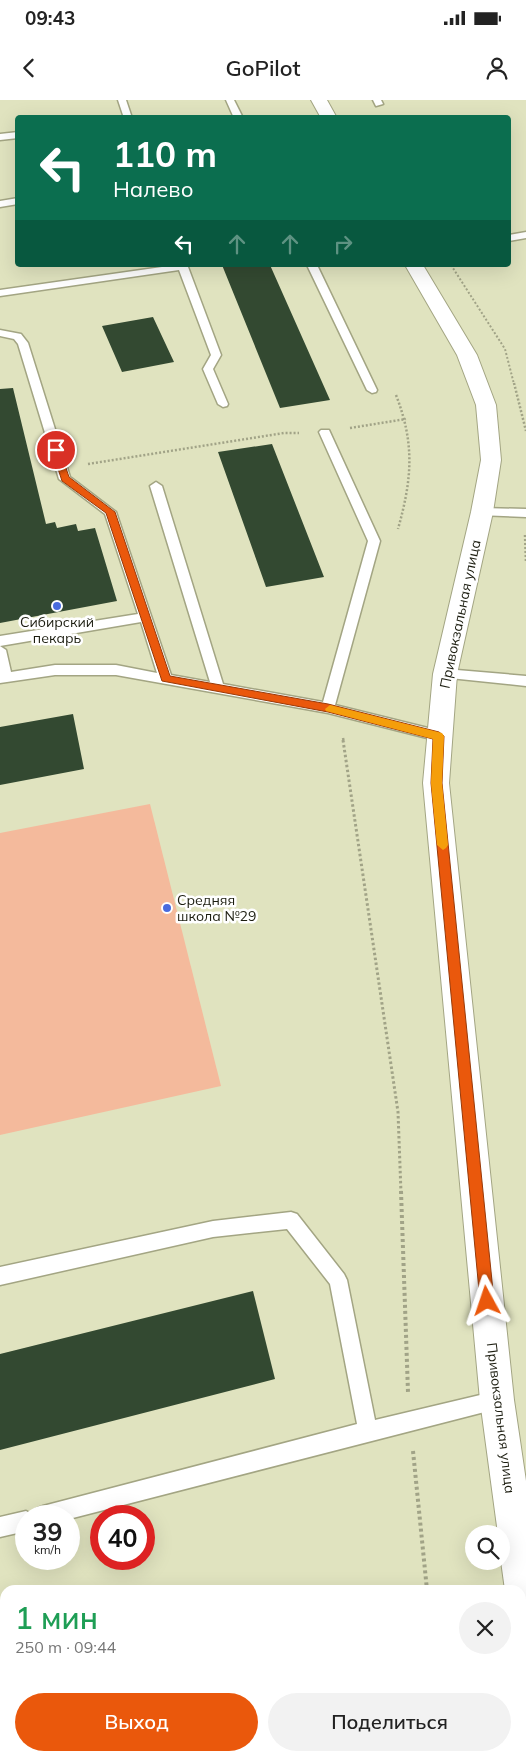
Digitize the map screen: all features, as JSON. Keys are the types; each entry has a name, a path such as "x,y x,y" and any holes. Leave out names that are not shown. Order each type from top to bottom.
{"street":[{"path":"319,100 327,115"},
{"name":"Привокзальная улица","path":"415,267 467,355 486,405 491,460 482,512 446,674 436,783 497,1400 523,1585"}],"lane":[{"path":"122,100 127,115"},
{"path":"230,100 238,115"},
{"path":"0,137 15,135"},
{"path":"0,204 15,202"},
{"path":"511,238 526,236"},
{"path":"0,293 176,267"},
{"path":"183,267 216,355 208,369 223,404"},
{"path":"313,267 372,390"},
{"path":"0,334 17,336 23,343 65,479 110,512 166,679"},
{"path":"324,432 374,541 328,708"},
{"path":"156,486 218,688"},
{"path":"482,512 526,513"},
{"path":"0,641 145,617"},
{"path":"0,650 3,678 55,670 116,670 328,708 439,736"},
{"path":"446,674 526,681"},
{"path":"0,1276 213,1229 290,1220 338,1280 368,1431"},
{"path":"80,1506 368,1431 497,1400"},
{"path":"0,1527 15,1524"}],"path":[{"path":"396,393 406,419 412,456 404,507 396,535"},
{"path":"62,468 284,433 324,432 406,419"},
{"path":"344,712 342,742 398,1112 410,1421 426,1585"}],"shaded area":[{"path":"150,804 221,1086 0,1135 0,833"}],"building":[{"path":"223,267 271,267 330,400 280,408"},
{"path":"153,317 174,362 122,372 102,326"},
{"path":"13,388 46,524 55,522 57,528 76,524 78,531 95,528 117,601 0,623 0,389"},
{"path":"272,444 324,577 266,587 218,452"},
{"path":"73,714 84,769 0,785 0,727"},
{"path":"253,1291 275,1379 0,1450 0,1354"}],"slow traffic":[{"path":"330,709 439,736 436,783 443,845"}],"place":[{"name":"Сибирский пекарь","path":"57,606"},
{"name":"Средняя школа №29","path":"167,908"}],"route":[{"path":"56,450 65,479 110,512 166,679 328,708 439,736 436,783 487,1301"}]}
